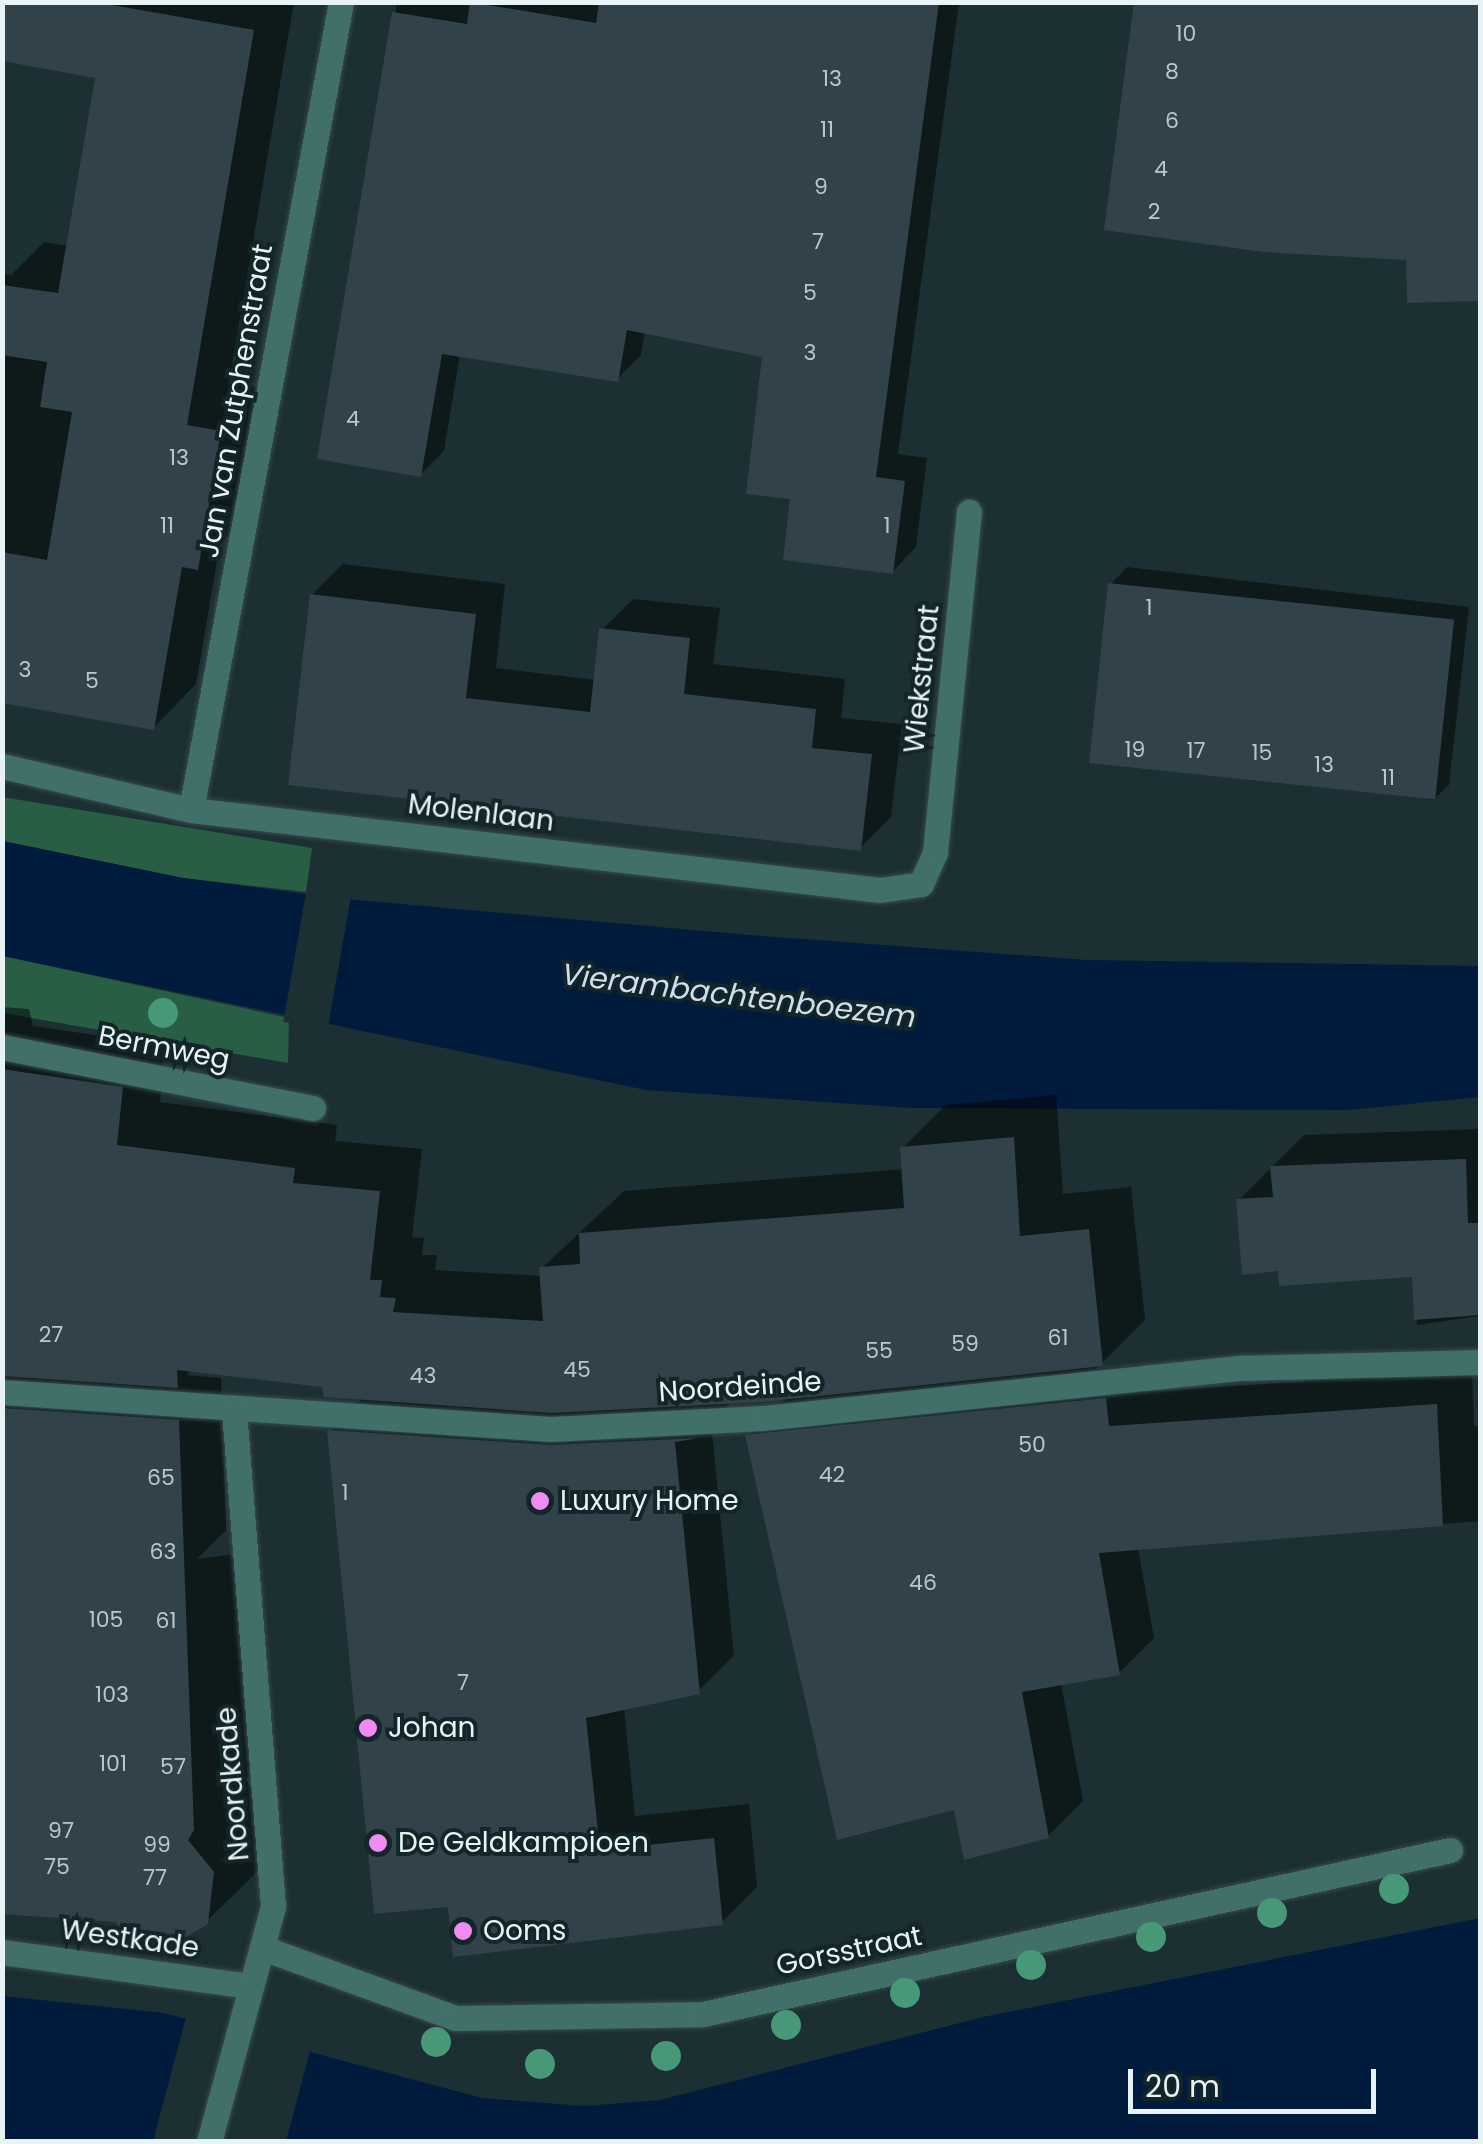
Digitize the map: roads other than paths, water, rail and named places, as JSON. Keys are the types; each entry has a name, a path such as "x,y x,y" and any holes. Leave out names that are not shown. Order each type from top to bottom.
{"street":[{"name":"Jan van Zutphenstraat","path":"191,810 341,2"},
{"name":"Wiekstraat","path":"935,852 969,512"},
{"name":"Molenlaan","path":"2,766 191,810 880,890 921,884 935,852"},
{"name":"Bermweg","path":"2,1047 313,1108"},
{"name":"Noordeinde","path":"2,1392 234,1413 551,1430 764,1418 1240,1368 1480,1362"},
{"name":"Noordkade","path":"210,2142 273,1906 234,1413"},
{"name":"Gorsstraat","path":"263,1948 455,2018 703,2014 1450,1850"},
{"name":"Westkade","path":"2,1952 249,1986"}],"water":[{"name":"Vierambachtenboezem","path":"2,841 183,878 335,898 749,935 1087,960 1480,966 1480,1097 1349,1110 912,1108 646,1090 3,956"},
{"path":"1480,1918 1480,2141 3,2142 3,1996 164,2013 482,2098 584,2106 660,2100 983,2017"}],"place":[{"name":"Luxury Home","path":"540,1501"},
{"name":"Johan","path":"368,1728"},
{"name":"De Geldkampioen","path":"378,1843"},
{"name":"Ooms","path":"463,1931"}]}
